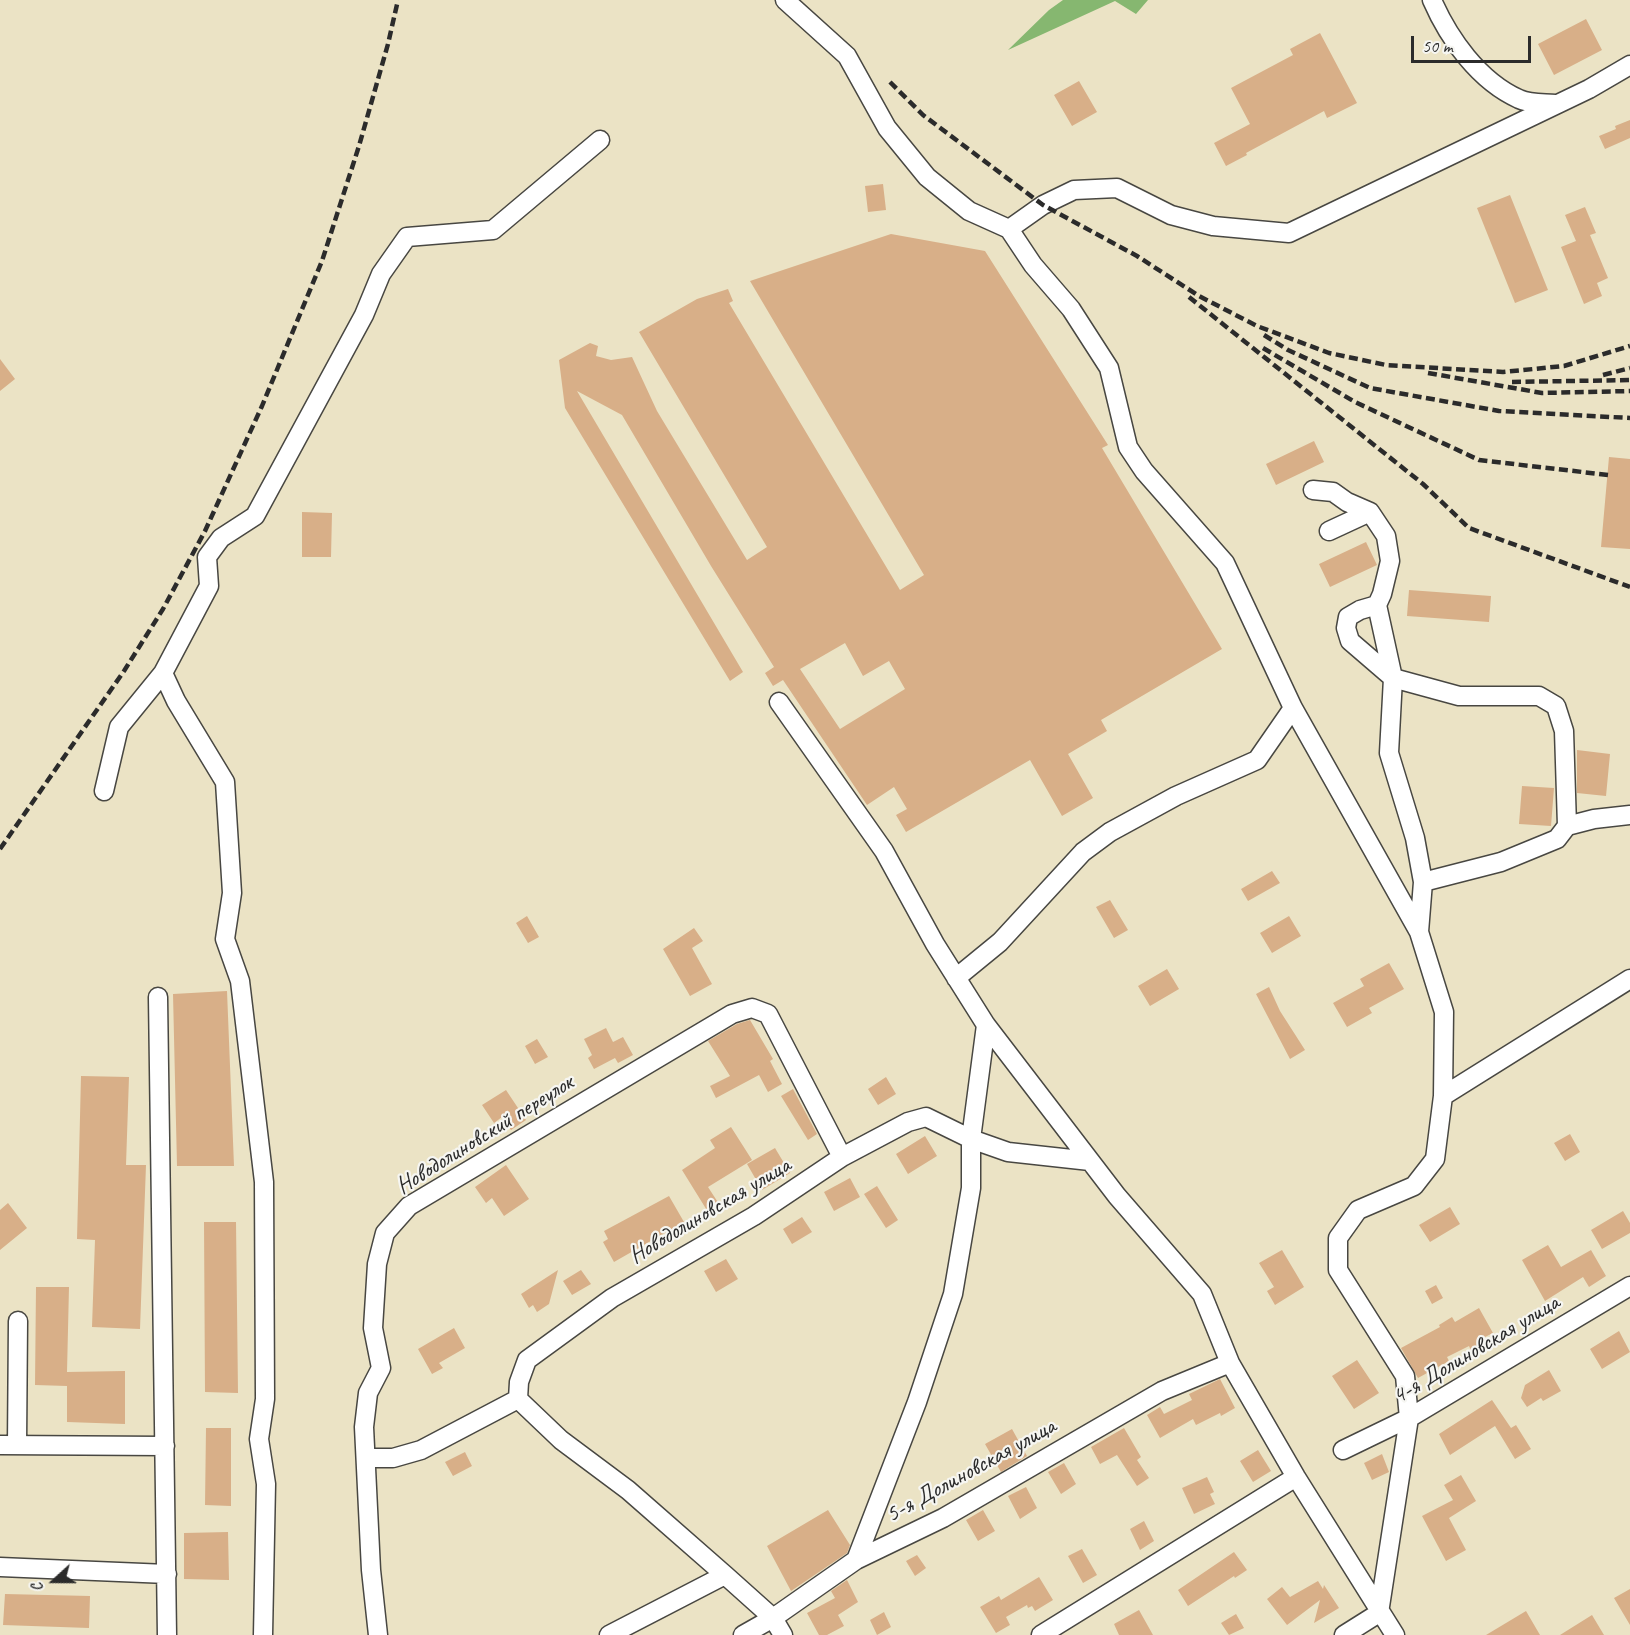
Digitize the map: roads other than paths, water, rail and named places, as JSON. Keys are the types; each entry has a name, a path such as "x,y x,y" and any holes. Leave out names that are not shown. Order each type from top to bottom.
{"street":[{"path":"785,0 847,56 887,128 927,177 969,211 1009,229 1033,266 1071,309 1109,369 1128,447 1144,471 1226,563 1293,708 1419,932 1444,1012 1443,1096 1435,1159 1414,1186 1358,1210 1338,1238 1338,1270 1405,1376 1409,1419 1379,1613 1344,1635"},
{"path":"1432,0 1442,21 1468,58 1491,81 1520,100 1555,104"},
{"path":"1009,229 1043,205 1074,190 1117,188 1171,214 1213,226 1289,233 1589,89 1630,65"},
{"path":"104,791 119,727 163,673 209,586 207,557 221,538 255,516 364,315 381,274 406,237 493,230 600,140"},
{"path":"1313,490 1333,492 1347,502 1370,512 1386,536 1390,561 1377,605 1393,678 1389,753 1415,838 1424,882 1419,932"},
{"path":"1329,531 1370,512"},
{"path":"1377,605 1360,610 1348,617 1346,628 1350,640 1393,678 1459,696 1539,696 1556,706 1564,731 1567,826"},
{"path":"163,673 176,701 225,782 232,893 225,939 240,981 264,1182 265,1399 259,1438 266,1484 263,1635"},
{"path":"779,702 884,850 935,944 986,1025 1090,1161 1202,1294 1230,1363 1296,1477 1379,1613 1395,1635"},
{"path":"957,978 1000,942 1083,852 1110,832 1176,796 1257,760 1293,708"},
{"path":"1424,882 1502,862 1557,839 1567,826 1594,819 1630,815"},
{"path":"1443,1096 1630,979"},
{"path":"158,998 167,1635"},
{"name":"Новодолиновский переулок","path":"378,1635 371,1570 364,1427 368,1393 381,1368 373,1328 376,1264 385,1233 409,1206 732,1014 752,1008 768,1014 842,1157"},
{"path":"856,1560 917,1402 953,1294 971,1188 971,1139 986,1025"},
{"name":"Новодолиновская улица","path":"518,1400 519,1382 527,1360 612,1298 754,1216 842,1157 908,1122 926,1117 971,1139"},
{"path":"971,1139 1008,1152 1090,1161"},
{"name":"4-я Долиновская улица","path":"1343,1450 1409,1419 1630,1286"},
{"path":"18,1321 9,1445 165,1446"},
{"name":"5-я Долиновская улица","path":"743,1635 773,1618 856,1560 944,1518 1162,1391 1230,1363"},
{"path":"367,1458 393,1458 421,1450 518,1400 561,1440 628,1490 725,1575 773,1618 783,1635"},
{"path":"1041,1635 1296,1477"},
{"path":"0,1567 167,1574"},
{"path":"609,1635 725,1575"}],"railway":[{"path":"0,849 124,671 163,609 205,531 262,406 322,261 359,146 398,0"},
{"path":"890,82 923,115 1043,205 1137,256 1199,296 1257,326 1329,353 1386,365 1503,372 1564,366 1630,346"},
{"path":"1189,297 1423,484 1469,528 1630,587"},
{"path":"1264,335 1288,350 1370,388 1499,411 1630,418"},
{"path":"1263,348 1355,402 1479,460 1608,475"},
{"path":"1603,375 1630,368"},
{"path":"1428,373 1542,393 1630,391"},
{"path":"1512,382 1630,380"}]}
